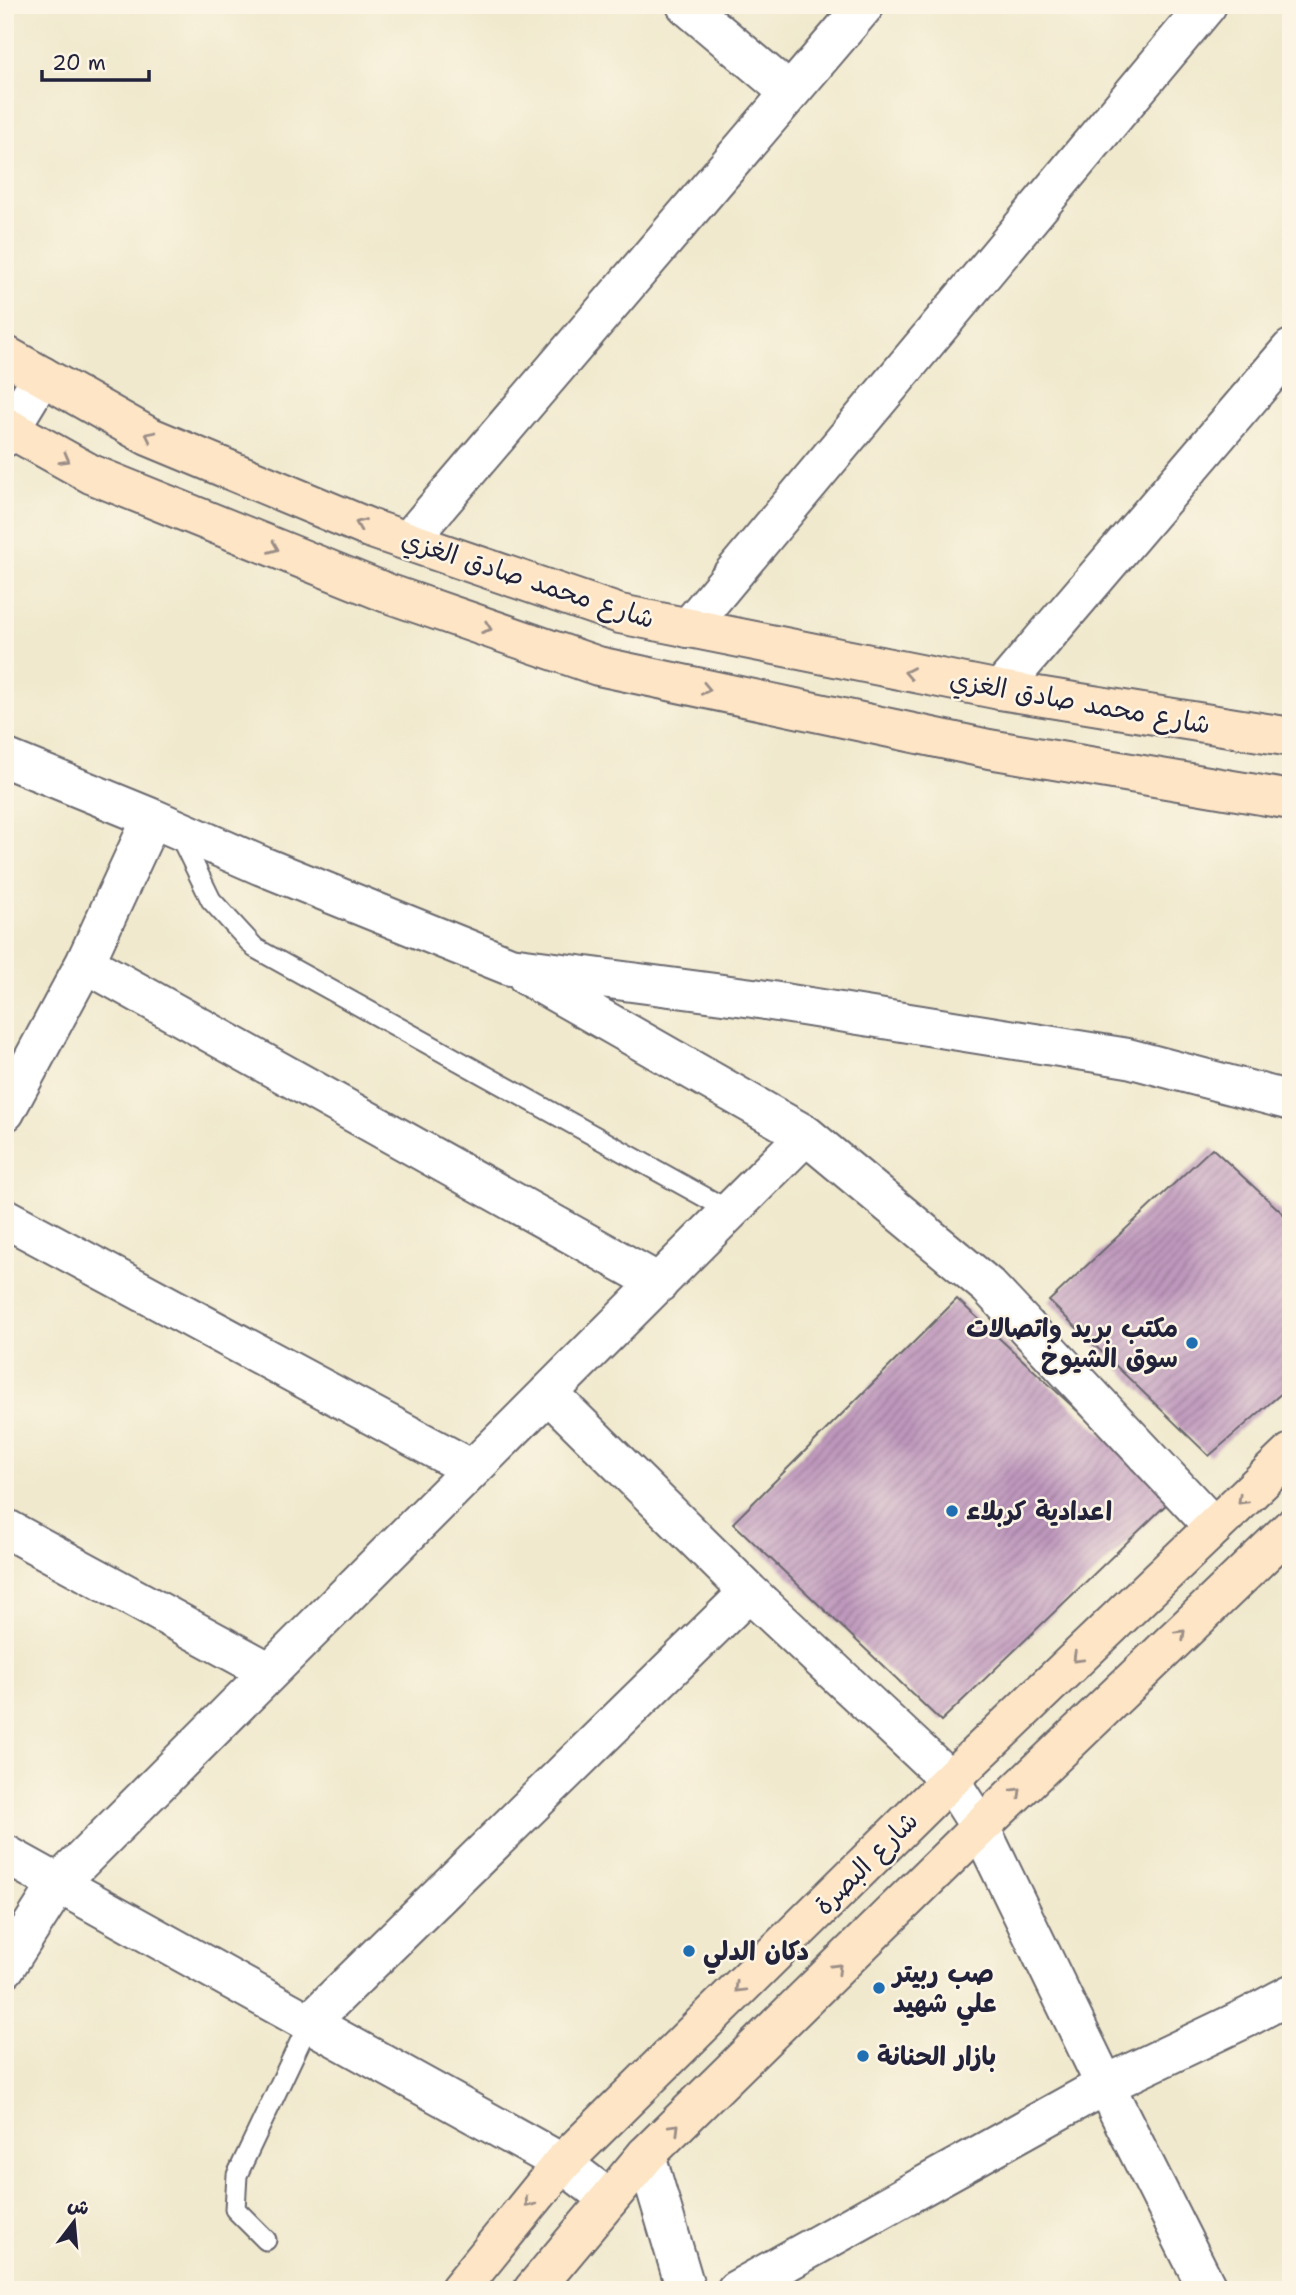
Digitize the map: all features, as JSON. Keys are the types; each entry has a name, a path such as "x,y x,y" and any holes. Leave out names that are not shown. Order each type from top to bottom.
{"main road":[{"name":"شارع محمد صادق الغزي","path":"5,355 148,436 369,528 620,614 1000,690 1291,737"},
{"path":"7,431 91,474 348,578 598,666 989,749 1291,800"},
{"name":"شارع البصرة","path":"459,2290 562,2163 950,1780 1291,1453"},
{"name":"شارع البصرة","path":"533,2290 646,2155 980,1827 1291,1528"}],"street":[{"path":"686,5 790,93"},
{"path":"408,541 865,5"},
{"path":"688,628 1207,5"},
{"path":"1000,690 1291,349"},
{"path":"7,431 42,376"},
{"path":"5,758 510,966 806,1135 988,1286 1214,1527"},
{"path":"5,1112 164,823"},
{"path":"85,963 659,1283"},
{"path":"510,966 753,998 1128,1058 1291,1101"},
{"path":"5,1968 59,1883 806,1135"},
{"path":"5,1218 472,1469"},
{"path":"548,1393 748,1592 950,1780 980,1827 1208,2290"},
{"path":"5,1528 270,1672"},
{"path":"309,2023 748,1592"},
{"path":"5,1854 562,2163 609,2199"},
{"path":"736,2290 1105,2085 1291,1994"},
{"path":"646,2155 686,2290"}],"lane":[{"path":"164,823 211,900 255,948 730,1211"},
{"path":"265,2241 234,2209 237,2175 309,2023"}],"building":[{"name":"مكتب بريد واتصالات سوق الشيوخ","path":"1212,1148 1291,1221 1291,1385 1209,1456 1049,1301"},
{"name":"اعدادية كربلاء","path":"957,1299 1172,1499 941,1721 733,1523"}],"place":[{"name":"مكتب بريد واتصالات سوق الشيوخ","path":"1192,1343"},
{"name":"اعدادية كربلاء","path":"952,1511"},
{"name":"دكان الدلي","path":"689,1951"},
{"name":"صب ربيتر علي شهيد","path":"879,1988"},
{"name":"بازار الحنانة","path":"863,2056"}]}
